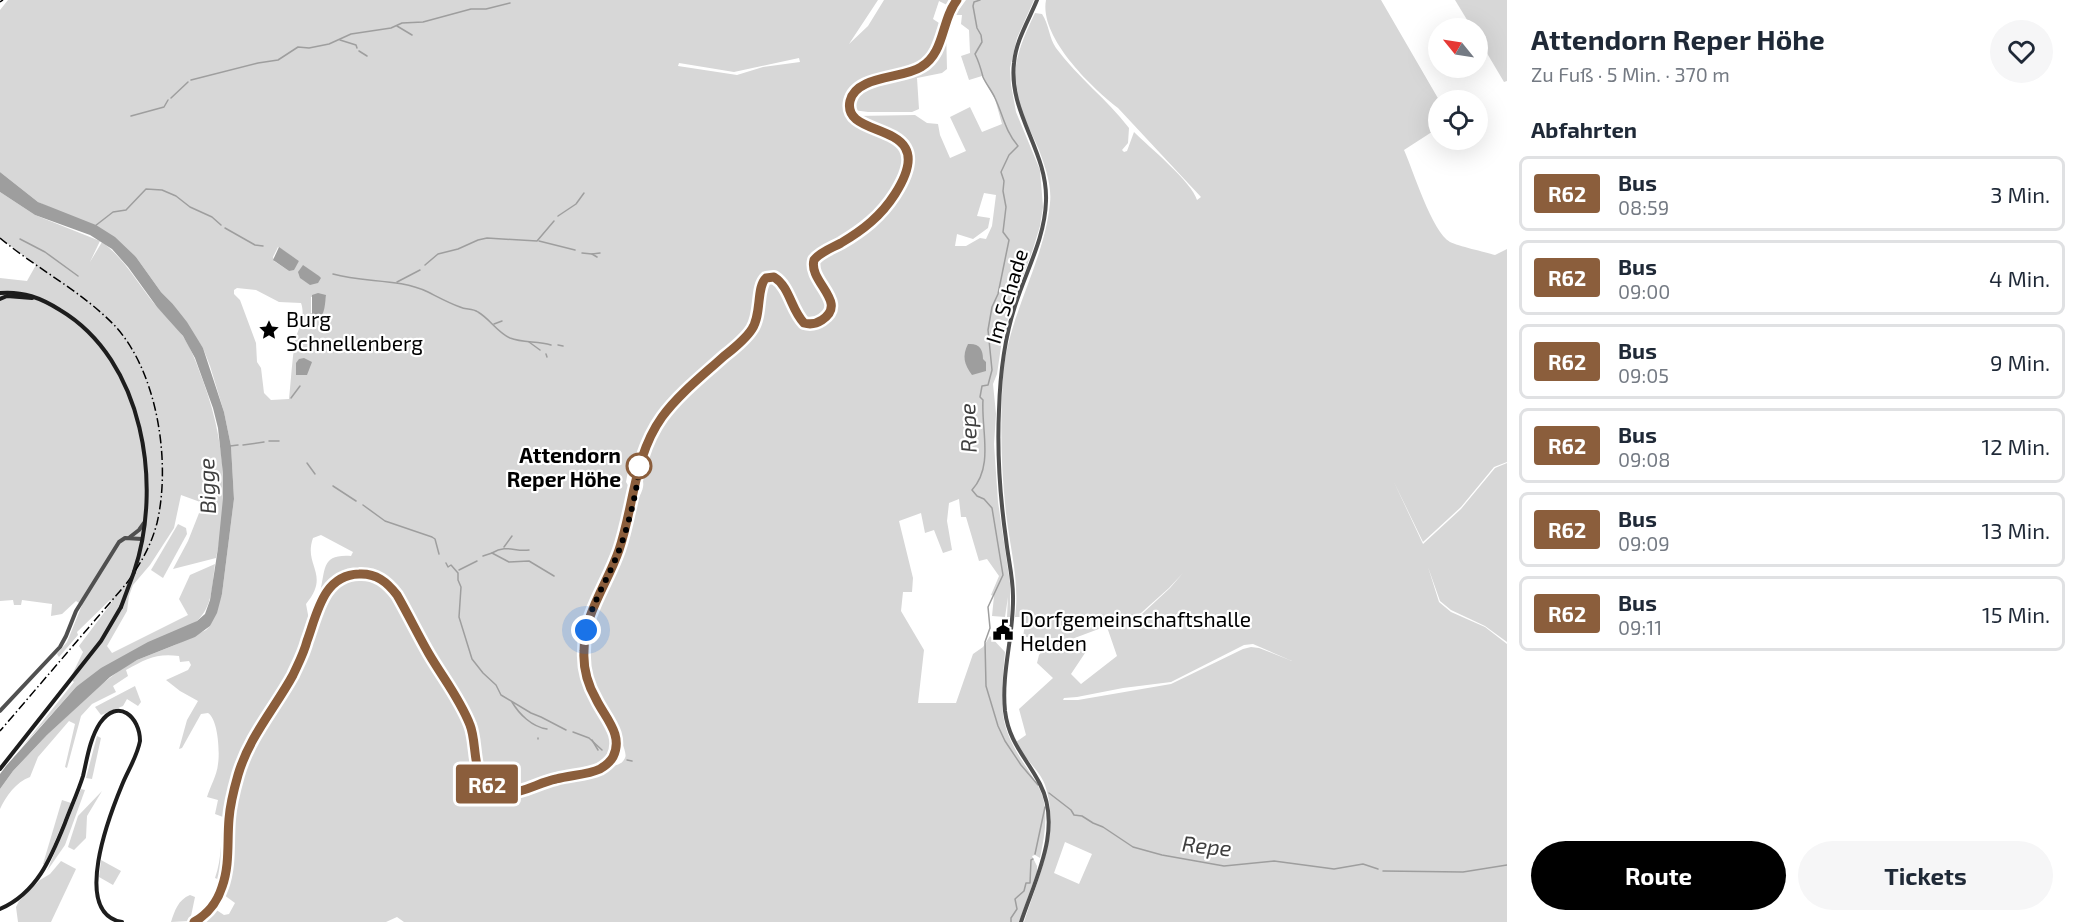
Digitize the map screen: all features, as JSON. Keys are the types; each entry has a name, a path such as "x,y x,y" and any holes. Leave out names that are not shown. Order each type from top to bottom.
{"main road":[{"path":"195,922 213,907 225,878 232,801 237,776 246,753 297,666 323,597 334,583 343,578 362,574 380,578 397,595 429,655 468,720 480,773 488,786 496,791 512,792 553,779 594,771 602,768 611,760 616,748 616,735 587,678 584,640 588,618 618,553 627,527 645,446 662,417 676,400 752,329 760,310 762,283 766,278 774,277 781,282 798,316 804,323 816,323 829,314 832,308 831,301 814,272 814,260 874,220 900,185 908,165 906,150 900,140 857,121 850,111 850,99 856,90 866,84 916,70 929,61 936,51 948,15 957,0"},
{"path":"0,292 22,293 36,297 66,314 91,334 107,354 125,387 139,424 144,449 147,495 140,548 121,607 101,641 0,769"},
{"path":"0,299 7,296 36,297"},
{"path":"0,909 11,904 38,880 51,857 78,790 95,732 100,723 114,712 125,712 135,720 140,741 107,825 96,883 97,900 101,909 111,919 122,922"}],"street":[{"name":"Im Schade","path":"1021,922 1042,861 1048,833 1048,810 1040,784 1016,747 1007,721 1005,688 1014,599 999,466 1000,378 1010,321 1042,232 1046,193 1040,158 1015,98 1013,74 1018,45 1037,0"},
{"path":"0,711 60,646 92,583 117,545 121,540 139,530 144,522"},
{"path":"130,537 142,539"}],"shaded area":[{"path":"8,0 878,0 849,44 868,26 884,0 952,0 949,6 939,1 933,19 942,25 939,40 926,62 906,71 860,82 852,89 847,100 850,117 864,128 898,143 904,151 905,160 898,182 877,212 863,224 836,239 836,243 813,256 810,267 827,298 829,306 827,312 821,318 809,323 798,312 784,280 775,272 764,275 758,288 757,311 749,329 689,384 661,414 640,453 634,477 631,476 631,471 628,471 626,482 629,487 628,507 622,532 584,620 581,642 581,662 585,682 610,728 613,740 609,757 593,769 552,776 514,789 505,790 489,782 484,774 478,741 469,715 439,667 402,596 391,580 372,570 361,568 338,575 320,592 326,565 330,560 341,556 351,556 353,552 321,535 313,538 311,548 317,577 313,594 306,604 309,620 303,635 304,642 287,677 252,733 235,771 228,807 222,881 215,878 220,856 223,817 215,814 218,800 207,797 218,764 216,729 208,713 201,714 182,748 179,749 187,720 198,701 166,680 188,670 191,665 189,661 180,662 179,656 164,655 151,658 126,670 128,676 113,686 116,692 92,704 81,716 67,768 65,767 75,724 69,721 38,757 30,777 20,782 12,790 0,809 0,789 13,771 98,687 124,667 175,645 210,626 222,594 234,499 231,446 224,412 210,366 203,348 172,303 161,292 136,257 62,213 38,202 0,172 0,10","holes":["799,58 800,62 763,67 737,75 678,66 679,63 734,72","278,247 299,261 289,271 274,261 273,257","237,288 256,290 279,302 301,303 302,318 295,341 289,399 271,400 264,393 261,368 257,362 256,343 234,290","326,295 322,317 311,313 311,297"]},
{"path":"966,0 1034,0 1017,38 1010,68 1016,112 1040,170 1043,207 1033,249 1002,340 997,374 993,384 998,502 1010,583 1010,617 1007,617 1008,597 1005,617 992,616 994,596 991,595 999,576 987,559 979,561 966,517 961,517 959,499 949,503 947,521 952,550 943,553 934,530 925,533 921,513 899,521 913,578 912,592 903,592 901,611 924,650 918,703 956,703 973,654 983,647 990,636 1005,652 1002,693 1005,724 1014,748 1042,794 1045,812 1045,830 1040,858 1032,856 1037,872 1019,922 404,922 397,917 386,922 201,922 215,909 224,915 229,914 235,903 224,895 224,891 231,865 234,806 245,762 263,725 305,658 320,611 332,591 349,579 370,579 379,583 395,597 428,658 461,710 470,734 476,762 472,805 499,802 503,800 501,795 522,793 554,782 594,776 623,761 625,753 623,746 591,680 587,662 587,643 593,616 617,564 642,489 642,468 648,446 656,431 678,403 755,331 764,290 769,280 774,280 779,284 798,321 803,326 813,328 836,308 816,266 818,260 877,221 902,188 910,163 910,151 902,137 867,125 856,116 915,115 927,123 938,124 950,158 966,151 950,117 970,107 982,132 1002,124 995,99 982,76 969,80 961,56 970,53 969,30 961,24 962,15 955,15","holes":["984,193 996,195 992,226 986,239 980,238 966,246 955,246 957,234 973,239 988,228 990,218 977,216"]},
{"path":"1046,0 1381,0 1433,90 1428,90 1428,134 1404,150 1430,214 1443,236 1454,244 1495,255 1507,249 1507,462 1494,467 1461,507 1423,542 1393,480 1423,544 1461,509 1495,468 1507,463 1507,642 1485,626 1451,610 1440,601 1428,567 1439,602 1451,612 1485,627 1507,644 1507,922 1024,922 1041,872 1049,837 1049,802 1045,785 1016,742 1026,735 1019,709 1053,678 1037,663 1039,655 1051,640 1071,641 1085,653 1071,674 1081,684 1117,656 1107,627 1142,614 1183,573 1141,613 1072,639 1023,637 1026,617 1015,617 1015,578 1002,462 1003,378 1011,333 1041,247 1050,203 1049,183 1044,163 1021,111 1015,86 1016,67 1023,39 1035,13 1042,14 1056,48 1129,128 1128,143 1122,150 1127,151 1134,132 1179,175 1197,200 1201,197 1118,108 1069,60 1050,30 1046,14","holes":["1253,644 1292,661 1251,647 1171,684 1078,700 1063,700 1123,688 1171,682 1244,645","1065,842 1092,854 1079,884 1054,873"]},
{"path":"1455,0 1507,0 1507,81 1504,82 1488,55 1488,18 1466,18"},
{"path":"946,29 947,69 942,73 917,78 919,109 912,112 853,110 854,99 860,91 870,85 919,71 928,66 937,54"},
{"path":"0,172 38,202 96,225 115,237 136,257 161,292 187,322 203,348 224,412 231,446 234,499 222,594 217,613 210,626 195,637 137,660 110,677 47,735 13,771 0,789 0,774 76,687 101,668 148,642 197,621 205,614 210,600 218,548 223,474 218,428 213,408 195,358 183,336 157,307 112,249 90,235 35,215 0,192"},
{"path":"0,192 35,215 100,241 90,262 102,242 122,261 186,340 194,357 216,424 224,491 216,558 173,569 188,541 203,503 181,495 174,528 150,565 133,585 127,611 107,646 112,653 188,615 179,599 190,575 215,564 211,595 202,615 197,621 76,687 22,747 74,682 70,679 83,652 79,646 112,602 110,600 77,632 78,635 59,657 57,654 67,642 82,605 76,601 62,614 51,616 52,604 22,600 21,605 14,605 13,600 0,601 0,278 27,281 36,265 0,238"},
{"path":"279,247 299,261 294,270 289,271 273,260"},
{"path":"303,265 321,278 318,283 310,285 300,278 298,272"},
{"path":"318,293 326,295 323,312 318,320 312,317 312,295"},
{"path":"968,344 978,346 981,350 986,362 986,371 972,375 969,371 965,356"},
{"path":"304,358 312,362 307,375 296,375 296,363 299,359"},
{"path":"178,524 186,528 187,534 163,578 151,570"},
{"path":"135,686 141,702 138,706 127,699 123,706 101,715 95,707"},
{"path":"97,736 101,738 92,779 86,778"},
{"path":"81,789 85,790 65,845 47,871"},
{"path":"102,791 87,816 86,838 74,850 68,847 78,816"},
{"path":"62,800 71,803 45,865 43,864"},
{"path":"101,860 121,871 113,885 99,877"},
{"path":"61,861 76,869 51,922 18,922 16,907 19,901 40,880 50,874"},
{"path":"190,895 195,897 190,921 171,922 180,903"}],"waterway":[{"name":"Repe","path":"980,0 974,2 973,6 982,42 975,54 1007,129 1018,146 1009,155 1001,172 1006,207 1003,232 1009,240 988,330 992,370 988,385 982,386 980,397 983,400 985,459 979,480 972,490 992,508 1003,575 988,607 990,628 985,642 986,686 1005,741 1038,785"},
{"path":"191,80 278,60 298,47 309,48 329,44 351,34 391,28 402,23 423,22 471,9 486,9 510,3"},
{"path":"397,26 412,35"},
{"path":"340,40 356,45 357,48"},
{"path":"359,51 367,56"},
{"path":"171,98 188,82"},
{"path":"131,116 164,107 168,100"},
{"path":"95,226 113,212 126,210 146,189 162,190 176,196 190,207 212,217 221,225"},
{"path":"558,216 576,204 584,193"},
{"path":"425,265 438,254 487,238 537,241 554,221"},
{"path":"225,228 255,245 263,246"},
{"path":"20,239 45,252 78,276"},
{"path":"539,241 575,250"},
{"path":"582,253 597,257"},
{"path":"592,254 600,253"},
{"path":"397,282 420,270"},
{"path":"333,274 417,288 462,308 476,311 510,338 551,345"},
{"path":"494,324 502,321"},
{"path":"529,342 540,350"},
{"path":"558,345 563,346"},
{"path":"291,398 300,386"},
{"path":"269,441 279,441"},
{"path":"243,445 264,442"},
{"path":"230,446 238,445"},
{"path":"307,463 315,474"},
{"path":"333,486 356,501"},
{"path":"363,505 385,521 432,537 435,539 439,554"},
{"path":"504,547 512,536"},
{"path":"492,553 506,549 529,550"},
{"path":"483,556 492,553 509,562 529,561 554,576"},
{"path":"459,570 477,561"},
{"path":"446,563 458,573 461,587 459,617 472,659 496,685 501,695 566,730"},
{"path":"512,702 526,719 536,726 547,729"},
{"path":"573,732 589,738 602,750"},
{"path":"592,740 598,750"},
{"path":"627,760 632,761"},
{"name":"Repe","path":"1049,793 1074,815 1082,816 1103,827 1133,847 1162,855 1224,866 1274,861 1334,869 1363,864 1378,869"},
{"path":"1035,854 1045,807"},
{"path":"1011,922 1017,909 1015,899 1024,891 1026,883 1030,883 1031,860 1033,859"},
{"name":"Repe","path":"1383,871 1463,872 1507,865"}],"railway":[{"path":"0,238 103,314 130,346 151,394 161,447 162,474 161,499 155,531 136,570 0,731"}],"bus line":[{"name":"R62","path":"194,922 213,907 222,890 227,866 232,801 237,776 246,753 262,722 297,666 323,597 334,583 343,578 354,574 369,574 380,578 397,595 429,655 468,720 480,773 488,786 506,793 518,791 553,779 594,771 602,768 611,760 616,748 616,735 587,678 584,640 588,618 618,553 627,527 645,446 662,417 676,400 752,329 760,310 761,286 766,278 774,277 781,282 802,322 809,325 816,323 829,314 832,308 831,301 814,272 814,260 874,220 886,207 900,185 908,165 906,150 900,140 857,121 850,111 850,99 856,90 866,84 923,67 936,51 948,15 957,0"}],"place":[{"name":"Burg Schnellenberg","path":"269,330"},
{"name":"Attendorn Reper Höhe","path":"639,466"},
{"name":"Dorfgemeinschaftshalle Helden","path":"1003,630"}],"route":[{"path":"586,630 588,618 618,553 627,527 639,466"}],"water label":[{"name":"Bigge","path":"206,486"}]}
